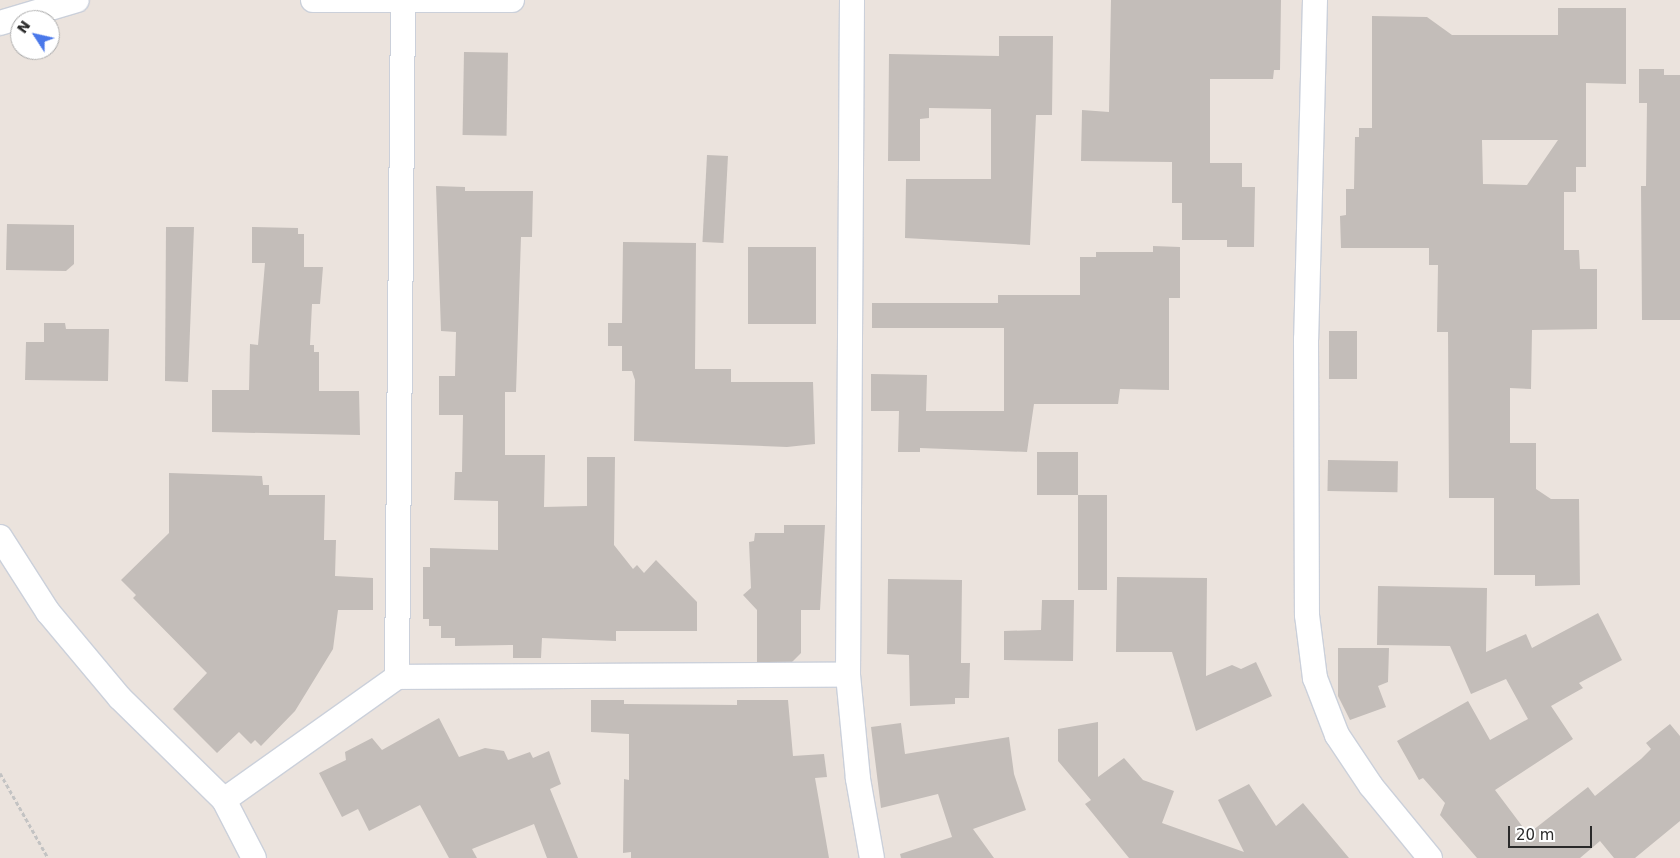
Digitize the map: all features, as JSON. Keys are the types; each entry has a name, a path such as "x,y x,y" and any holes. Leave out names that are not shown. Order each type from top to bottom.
{"street":[{"path":"0,22 77,0"},
{"path":"313,0 403,2 512,0"},
{"path":"852,0 848,675 858,779 872,858"},
{"path":"1315,0 1306,339 1307,615 1315,678 1337,735 1371,786 1430,858"},
{"path":"397,677 403,2"},
{"path":"0,538 48,612 120,698 224,800 254,858"},
{"path":"224,800 397,677 848,675"}],"path":[{"path":"0,773 48,858"}],"building":[{"path":"1111,0 1281,0 1280,70 1274,70 1273,79 1210,79 1210,163 1242,163 1242,187 1255,187 1254,247 1227,247 1227,240 1182,240 1182,203 1172,203 1172,162 1081,161 1082,110 1109,112"},
{"path":"1558,8 1626,8 1626,84 1586,83 1586,167 1576,167 1576,192 1564,192 1564,250 1579,250 1580,269 1597,269 1597,329 1532,330 1531,389 1510,388 1510,443 1536,443 1536,489 1551,499 1579,499 1580,585 1535,586 1535,575 1494,575 1494,498 1449,498 1448,332 1437,332 1438,265 1429,265 1429,248 1341,248 1340,216 1346,215 1346,189 1354,189 1355,137 1359,137 1359,128 1372,128 1372,16 1427,17 1452,35 1558,35","holes":["1482,140 1558,140 1527,185 1483,184"]},
{"path":"999,36 1053,36 1052,115 1036,115 1030,245 905,238 906,179 991,179 991,109 929,108 929,118 920,119 920,161 888,161 889,54 999,56"},
{"path":"464,52 508,53 507,136 463,135"},
{"path":"1639,69 1664,69 1664,75 1680,75 1680,320 1642,320 1641,186 1646,186 1647,103 1639,103"},
{"path":"707,155 728,156 723,243 702,242"},
{"path":"436,186 465,187 465,191 533,191 532,237 521,237 516,392 505,392 505,455 545,455 544,507 587,506 587,457 615,457 614,545 633,569 637,565 644,573 656,560 697,602 697,631 616,631 616,641 542,638 541,658 513,658 513,645 455,646 455,638 441,638 441,626 429,626 429,619 423,619 423,567 430,567 430,548 498,550 498,501 454,500 455,472 462,472 463,415 439,415 439,376 455,376 456,332 441,331"},
{"path":"7,224 74,225 74,264 66,271 6,270"},
{"path":"166,227 194,227 188,382 165,381"},
{"path":"252,227 298,228 298,234 304,234 304,267 323,267 320,304 312,304 310,345 314,345 314,352 319,352 319,391 359,391 360,435 212,432 212,390 249,390 250,344 258,345 265,263 252,263"},
{"path":"623,242 696,243 695,369 731,369 731,382 813,382 815,444 787,447 634,441 635,380 632,371 622,371 622,346 608,346 608,323 622,323"},
{"path":"1153,246 1180,247 1180,298 1169,298 1169,390 1120,389 1118,404 1034,404 1027,452 920,448 920,452 898,452 899,411 871,411 871,374 927,375 926,411 1004,411 1004,328 872,328 872,303 998,303 998,295 1080,295 1080,257 1096,257 1096,252 1153,252"},
{"path":"748,247 816,247 816,324 748,324"},
{"path":"44,323 65,323 66,329 109,329 108,381 25,380 26,342 44,342"},
{"path":"1329,331 1357,331 1357,379 1329,379"},
{"path":"1037,452 1078,452 1078,495 1037,495"},
{"path":"1328,460 1398,461 1397,492 1327,491"},
{"path":"169,473 262,476 263,485 269,485 269,495 325,495 324,540 336,540 335,576 373,578 373,610 338,610 333,649 295,711 261,746 255,740 251,744 239,732 217,753 173,709 207,673 133,598 136,595 121,580 169,533"},
{"path":"1078,495 1107,495 1107,590 1078,590"},
{"path":"784,525 825,525 820,610 801,610 801,653 792,662 757,662 757,610 743,595 751,588 749,542 754,541 755,533 784,533"},
{"path":"1117,577 1207,578 1206,676 1232,665 1241,669 1256,662 1272,696 1196,731 1172,652 1116,652"},
{"path":"888,579 962,580 961,663 970,663 969,698 955,698 955,704 910,706 909,655 887,654"},
{"path":"1378,586 1487,588 1486,652 1526,634 1532,648 1598,613 1622,660 1579,683 1583,688 1551,706 1573,739 1495,790 1528,834 1588,787 1595,796 1641,759 1651,749 1646,743 1670,724 1680,736 1680,821 1635,858 1614,858 1600,841 1580,858 1477,858 1440,815 1445,803 1423,778 1419,780 1397,741 1468,701 1490,740 1528,719 1506,679 1471,694 1450,646 1377,645"},
{"path":"1042,600 1074,600 1073,661 1004,660 1004,631 1041,630"},
{"path":"1338,648 1389,648 1388,682 1378,686 1386,707 1350,720 1338,696"},
{"path":"591,700 624,700 624,704 737,705 737,700 788,700 793,756 824,754 827,777 815,778 829,858 631,858 631,852 623,853 624,779 629,780 629,734 591,732"},
{"path":"439,718 459,757 485,748 504,751 508,760 530,752 533,758 549,751 561,784 550,789 578,858 547,858 534,824 472,849 477,858 449,858 420,805 369,831 358,809 342,817 319,773 346,760 345,752 372,738 382,750"},
{"path":"1098,722 1098,777 1124,758 1143,780 1174,791 1162,823 1244,852 1218,800 1249,784 1276,826 1303,803 1349,858 1129,858 1085,804 1091,800 1058,761 1058,729"},
{"path":"901,723 905,754 1009,737 1014,774 1026,810 973,829 994,858 901,858 900,854 952,837 938,794 881,808 871,727"}]}
